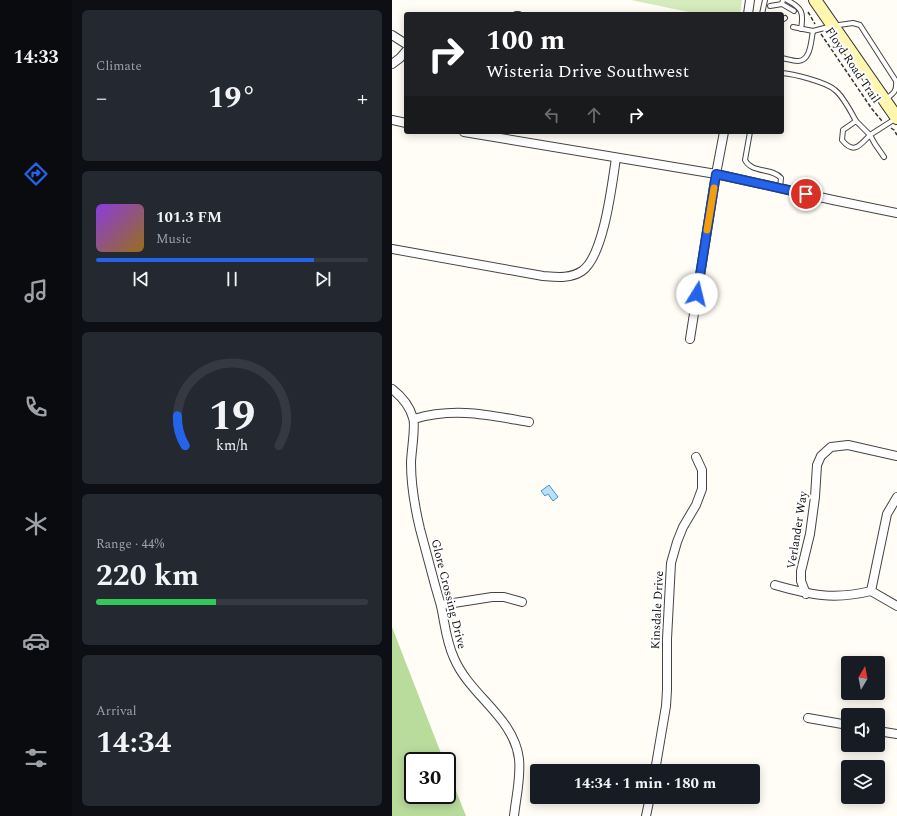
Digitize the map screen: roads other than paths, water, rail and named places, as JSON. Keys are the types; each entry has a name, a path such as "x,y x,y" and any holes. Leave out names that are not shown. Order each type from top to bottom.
{"main road":[{"path":"815,0 897,118"}],"street":[{"path":"748,12 750,0"},
{"path":"392,35 404,43"},
{"path":"392,64 404,53"},
{"path":"392,120 404,122"},
{"path":"476,134 716,174 897,213"},
{"path":"690,340 724,134"},
{"path":"392,249 543,276 566,278 582,271 593,259 605,221 616,158"},
{"path":"392,389 404,402 414,419 431,414 451,412 476,413 529,422"},
{"name":"Glore Crossing Drive","path":"414,419 411,464 412,487 420,528 441,605 449,646 458,667 468,683 495,712 508,729 516,746 519,765 514,816"},
{"name":"Verlander Way","path":"806,594 801,581 801,571 810,534 815,497 817,465 821,456 831,447 848,445 897,456"},
{"name":"Kinsdale Drive","path":"656,764 666,695 671,563 683,527 699,499 702,489 702,470 696,457"},
{"path":"871,591 887,514 897,496"},
{"path":"775,585 806,594 838,596 853,595 871,591 897,606"},
{"path":"441,605 492,597 504,597 522,602"},
{"path":"808,718 841,724"},
{"path":"885,732 897,734"},
{"path":"646,816 649,804"}],"lane":[{"path":"762,12 765,0"},
{"path":"787,0 798,6 801,11 803,16 801,29"},
{"path":"770,6 783,2"},
{"path":"778,8 783,2"},
{"path":"783,2 787,9"},
{"path":"783,2 794,11"},
{"path":"793,27 813,31 853,23 862,27 896,81 895,93 884,100"},
{"path":"784,58 798,61 805,58 808,55 813,31"},
{"path":"784,74 818,82 836,90 856,121 870,135 884,157"},
{"path":"856,121 843,130 842,140 848,147 854,148 861,145 870,135 897,118"},
{"path":"750,134 745,160 747,165 778,174 781,178 780,188"}],"water":[{"path":"549,485 558,497 553,501 548,494 545,496 541,491"}]}
